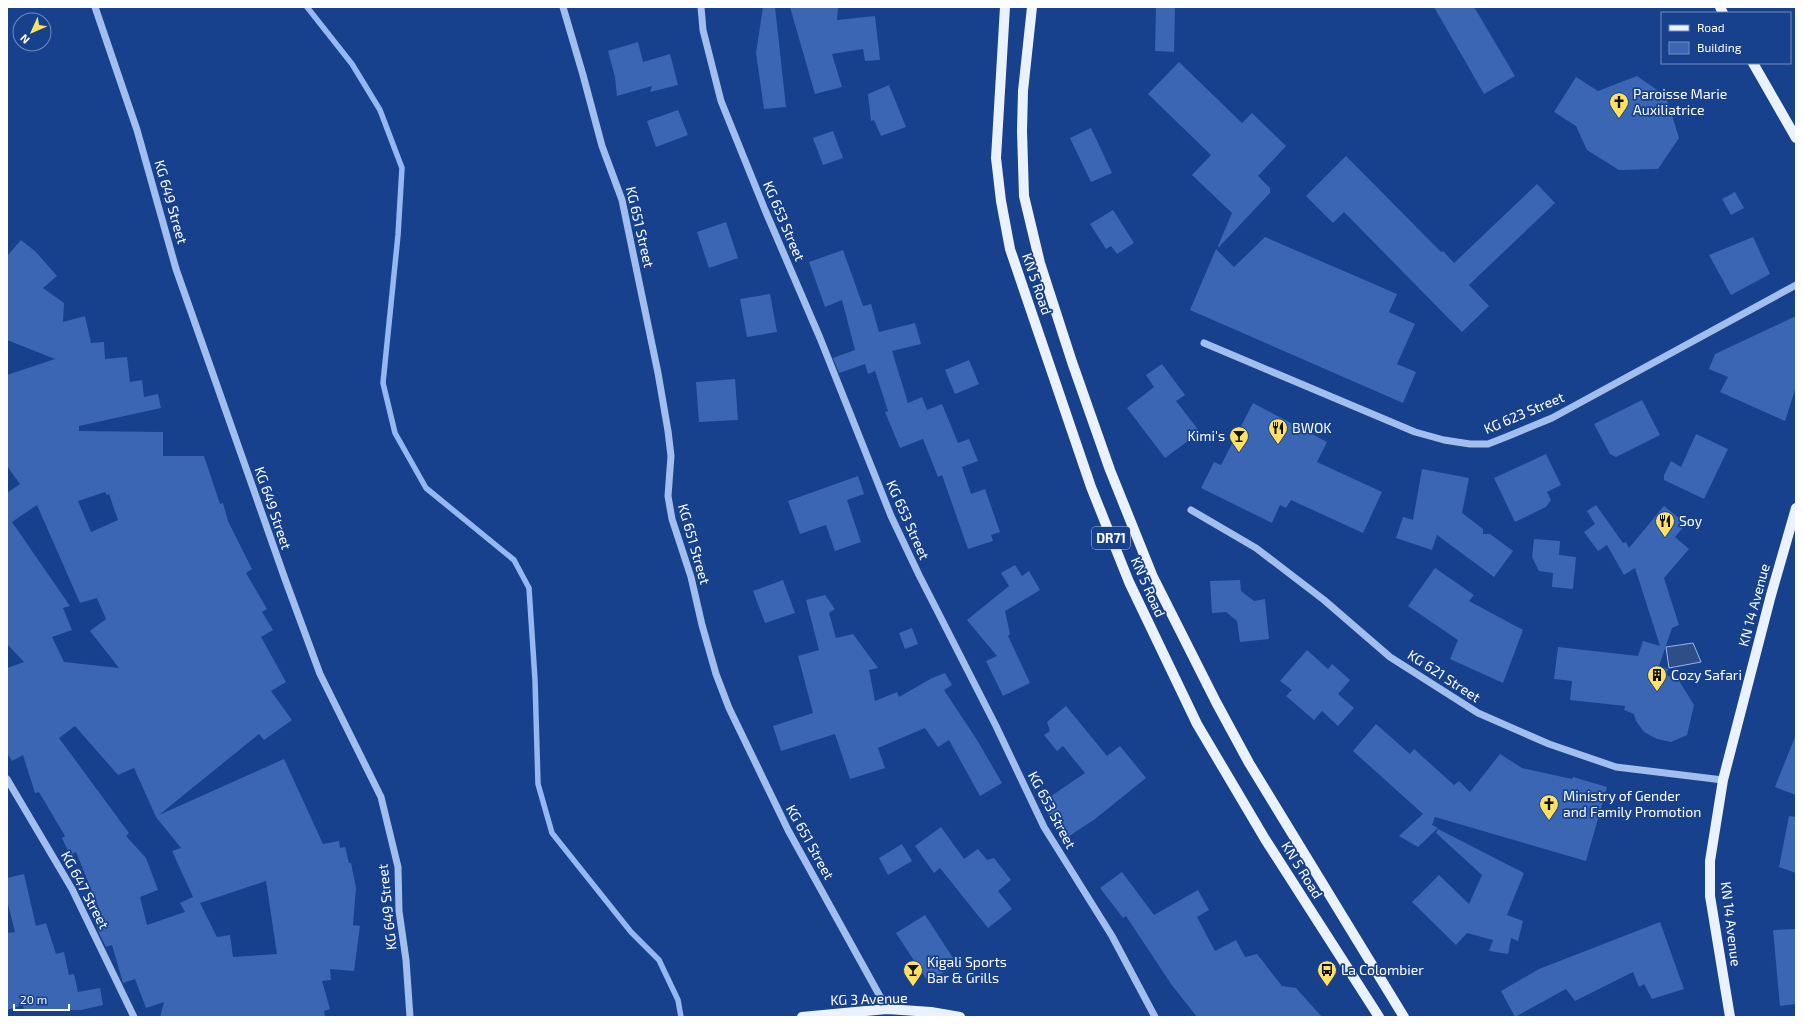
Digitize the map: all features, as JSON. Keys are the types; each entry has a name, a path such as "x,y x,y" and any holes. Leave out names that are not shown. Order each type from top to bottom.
{"main road":[{"name":"KN 5 Road","path":"1005,7 996,158 1001,201 1010,249 1091,487 1129,582 1197,724 1253,819 1379,1017"},
{"name":"KN 5 Road","path":"1032,7 1023,91 1022,151 1024,196 1040,263 1072,362 1110,470 1153,576 1242,749 1404,1017"},
{"path":"1754,64 1796,138"},
{"name":"KN 14 Avenue","path":"1730,1017 1710,896 1710,861 1723,780 1771,595 1796,508"},
{"name":"KG 3 Avenue","path":"802,1017 887,1009 931,1012 960,1017"}],"street":[{"name":"KG 649 Street","path":"95,7 137,130 176,269 285,579 320,674 381,797 398,867 400,911 406,960 410,1017"},
{"name":"KG 651 Street","path":"563,7 602,146 622,200 658,373 668,431 671,456 668,496 672,519 691,577 702,625 716,674 729,708 788,830 887,1009"},
{"name":"KG 653 Street","path":"701,7 703,30 721,101 892,516 919,575 996,726 1044,827 1112,936 1155,1017"},
{"name":"KG 623 Street","path":"1204,343 1415,432 1444,440 1470,444 1488,444 1552,418 1796,285"},
{"name":"KG 621 Street","path":"1190,510 1256,548 1324,600 1390,657 1478,714 1549,744 1616,767 1723,780"},
{"name":"KG 647 Street","path":"7,779 72,888 134,1017"}],"water":[{"path":"1693,643 1701,662 1669,668 1666,647"}],"building":[{"path":"763,7 775,7 786,107 764,109 756,53"},
{"path":"790,7 838,7 837,20 875,16 880,60 865,61 863,49 832,54 842,87 815,94"},
{"path":"1156,7 1175,7 1174,52 1155,51"},
{"path":"1434,7 1474,7 1515,76 1484,94"},
{"path":"638,42 643,62 670,54 678,85 650,92 652,86 617,96 615,77 608,51"},
{"path":"1179,62 1242,123 1252,113 1286,146 1258,176 1270,188 1270,193 1219,247 1218,246 1232,213 1192,175 1211,155 1148,94"},
{"name":"Paroisse Marie Auxiliatrice","path":"1637,76 1666,96 1679,138 1658,169 1619,170 1587,150 1576,126 1554,112 1576,77 1598,91"},
{"path":"889,85 906,127 881,136 874,120 871,121 868,94"},
{"path":"678,110 688,135 656,147 647,121"},
{"path":"1091,128 1112,173 1091,182 1070,138"},
{"path":"833,131 843,158 823,165 813,138"},
{"path":"1346,156 1441,252 1443,251 1454,263 1537,184 1555,203 1469,285 1489,306 1462,332 1344,212 1333,223 1306,196"},
{"path":"1735,192 1744,208 1731,215 1722,199"},
{"path":"1113,210 1134,243 1117,254 1111,246 1106,249 1090,224"},
{"path":"726,222 738,258 709,268 697,232"},
{"path":"1265,237 1397,294 1389,312 1415,324 1397,364 1416,372 1403,403 1190,310 1216,249 1234,267"},
{"path":"1753,237 1770,274 1731,295 1709,255"},
{"path":"21,240 36,252 57,276 43,288 64,303 63,322 85,316 91,343 104,342 105,359 127,357 130,382 142,380 144,397 158,394 161,408 79,426 79,431 163,432 163,456 204,456 220,504 223,503 228,521 252,569 246,573 267,609 262,612 273,630 261,637 286,682 271,691 292,720 264,740 259,734 159,815 284,759 323,844 339,841 340,848 345,847 349,863 351,863 356,888 353,925 360,926 354,971 330,969 331,980 322,981 330,1009 324,1011 325,1017 160,1017 164,1002 146,1008 135,979 123,983 112,945 106,947 99,933 96,923 104,921 76,852 70,855 62,838 65,836 39,792 35,793 23,755 12,761 7,753 7,668 24,662 7,644 7,493 20,484 7,466 7,375 55,359 7,340 7,256","holes":["105,492 107,495 109,494 118,520 91,532 78,501","37,505 80,603 97,598 106,619 90,631 119,668 64,662 52,637 72,630 63,608 70,606 12,522","75,726 118,775 134,768 156,817 181,848 172,851 193,897 180,903 185,912 147,925 140,897 158,890 146,858 126,836 129,833 59,738","266,881 277,954 233,957 230,935 217,937 200,903"]},
{"path":"843,250 863,306 871,304 879,332 915,323 921,344 892,351 908,403 922,397 927,410 942,404 958,443 969,439 978,461 962,467 971,494 985,489 1000,532 991,535 993,541 968,549 942,475 938,477 923,439 900,448 885,412 888,411 875,371 868,374 865,364 839,373 833,358 855,350 842,300 825,307 809,262"},
{"path":"770,294 777,332 747,337 740,299"},
{"path":"1796,316 1796,387 1785,421 1720,392 1728,377 1709,369 1715,354"},
{"path":"969,360 979,384 955,394 945,370"},
{"path":"1162,364 1185,395 1176,401 1200,432 1165,458 1127,408 1154,387 1146,375"},
{"path":"735,379 738,420 699,422 696,382"},
{"path":"1642,400 1660,435 1616,457 1610,454 1594,424"},
{"path":"1253,403 1327,442 1317,462 1382,492 1363,533 1291,500 1286,508 1280,505 1272,523 1201,488 1214,462 1221,465"},
{"path":"1696,434 1728,449 1704,499 1664,480 1664,475 1671,461 1681,467"},
{"path":"1546,454 1561,485 1547,492 1551,500 1546,507 1515,522 1494,478"},
{"path":"1422,469 1469,478 1462,513 1483,529 1483,534 1490,534 1513,551 1494,577 1437,535 1432,550 1396,538 1403,517 1413,520"},
{"path":"858,476 864,494 847,500 861,542 835,551 826,525 800,534 788,501"},
{"path":"1596,505 1623,543 1626,542 1629,548 1664,506 1686,524 1675,537 1689,549 1664,578 1679,625 1672,628 1659,666 1668,669 1666,675 1678,679 1694,705 1687,735 1671,742 1657,739 1644,732 1636,721 1634,714 1624,710 1625,706 1570,700 1572,681 1554,679 1558,647 1638,656 1643,641 1660,646 1635,568 1624,575 1607,545 1598,551 1584,532 1595,524 1587,511"},
{"path":"1534,539 1560,541 1559,555 1576,557 1573,589 1552,587 1553,573 1539,571 1532,557"},
{"path":"1015,565 1022,576 1029,571 1040,590 1005,611 1010,634 1008,636 1030,683 1003,696 986,661 997,656 967,620 1009,586 1001,573"},
{"path":"1435,568 1474,595 1469,601 1523,630 1503,683 1450,659 1458,640 1408,606"},
{"path":"783,580 795,613 765,623 753,591"},
{"path":"1240,580 1241,591 1254,601 1265,599 1269,639 1240,642 1237,621 1226,612 1212,613 1210,581"},
{"path":"825,595 835,609 829,613 836,638 853,634 878,668 869,670 875,701 897,692 899,697 932,678 945,673 952,685 944,690 977,740 1002,783 980,796 949,740 938,747 925,728 878,748 885,768 850,779 835,734 781,751 773,726 813,713 798,656 819,650 806,600"},
{"path":"912,628 918,644 905,649 899,633"},
{"path":"1307,650 1328,669 1332,664 1350,680 1338,694 1354,708 1338,726 1322,711 1314,720 1286,696 1292,690 1280,681"},
{"path":"1066,706 1107,756 1120,746 1146,778 1095,819 1065,839 1041,803 1085,773 1063,746 1057,751 1044,735 1050,731 1047,722"},
{"path":"1376,724 1410,754 1414,749 1454,785 1459,781 1470,792 1500,754 1522,768 1572,779 1573,777 1607,787 1586,861 1435,817 1432,825 1438,828 1418,847 1399,836 1423,814 1353,751"},
{"path":"1796,737 1796,795 1775,787"},
{"path":"1789,816 1796,817 1796,873 1779,867"},
{"path":"941,827 964,859 978,849 987,860 994,858 1011,880 998,891 1012,909 988,928 940,868 934,873 915,846"},
{"path":"1438,829 1524,873 1507,915 1523,921 1518,941 1511,938 1508,954 1489,951 1493,940 1467,933 1456,945 1412,902 1439,875 1469,904 1482,875 1436,833"},
{"path":"902,844 912,861 888,875 879,858"},
{"path":"1122,872 1154,915 1198,890 1209,910 1197,917 1215,951 1236,940 1245,957 1257,954 1282,986 1296,988 1322,1017 1197,1017 1171,984 1126,916 1123,918 1100,888"},
{"path":"24,874 36,926 46,923 56,954 64,952 69,975 74,974 78,992 100,988 103,1005 81,1010 24,1011 23,1005 7,1010 7,933 15,932 7,900 7,878"},
{"path":"925,915 957,964 928,982 896,933"},
{"path":"1660,922 1684,989 1652,999 1644,984 1639,987 1633,972 1575,1001 1566,989 1515,1017 1501,991 1539,969"},
{"path":"1796,929 1796,1004 1780,1006 1773,930"}],"waterway":[{"path":"307,7 352,64 380,110 402,168 398,235 383,383 395,433 426,488 514,560 529,588 535,680 538,784 552,833 631,932 659,960 678,1000 681,1017"}],"place":[{"name":"Paroisse Marie Auxiliatrice","path":"1619,119"},
{"name":"BWOK","path":"1278,445"},
{"name":"Kimi's","path":"1239,453"},
{"name":"Soy","path":"1665,538"},
{"name":"Cozy Safari","path":"1657,692"},
{"name":"Ministry of Gender and Family Promotion","path":"1549,821"},
{"name":"Kigali Sports Bar & Grills","path":"913,987"},
{"name":"La Colombier","path":"1327,987"}]}
